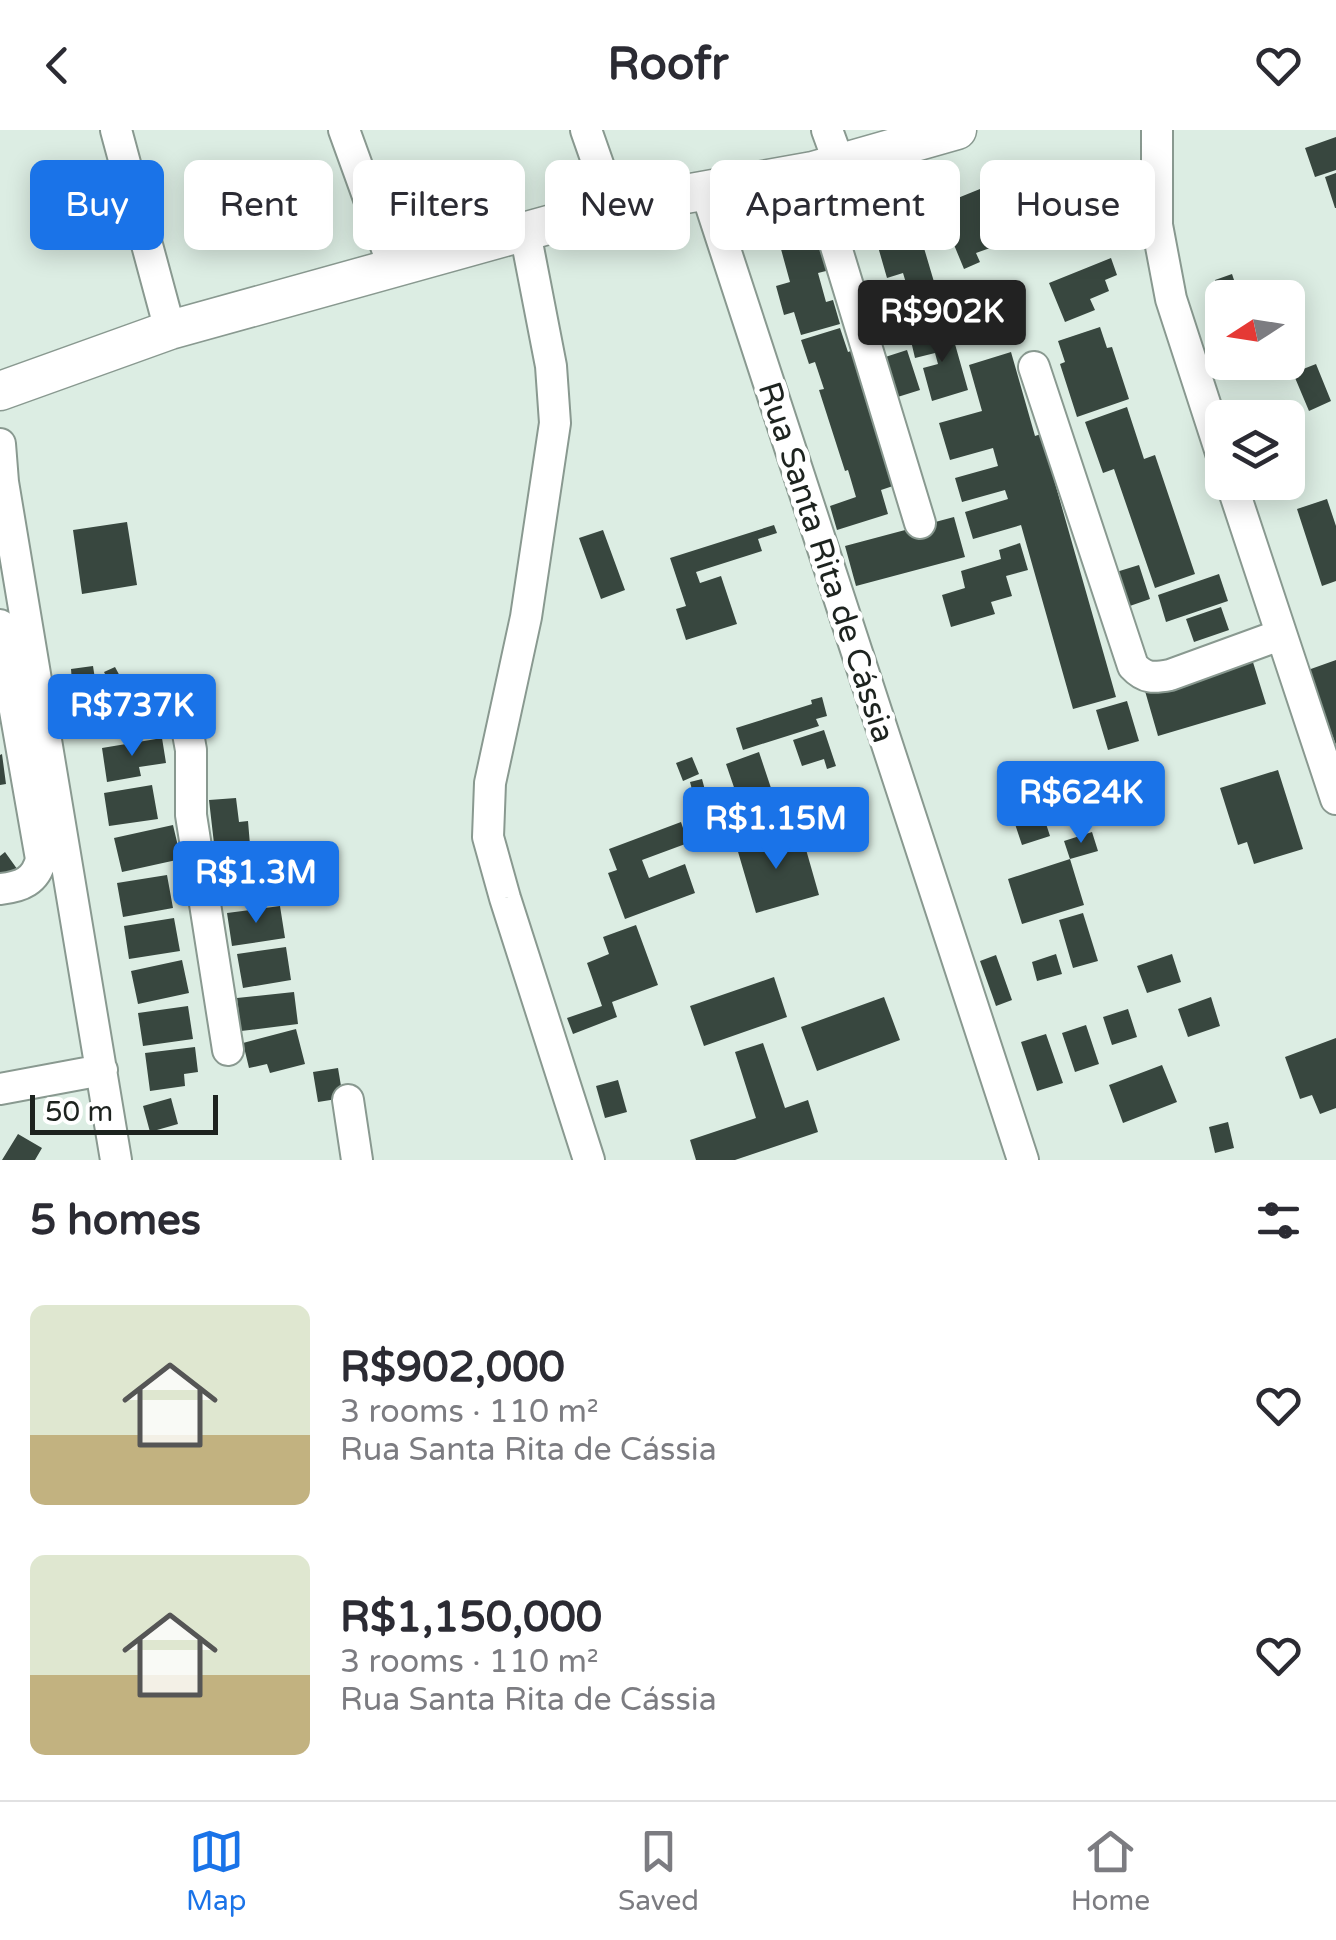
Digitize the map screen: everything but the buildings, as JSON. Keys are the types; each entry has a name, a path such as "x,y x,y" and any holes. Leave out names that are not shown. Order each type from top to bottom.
{"street":[{"path":"116,130 170,330"},
{"path":"344,130 394,268"},
{"path":"586,130 597,160"},
{"path":"690,194 826,155 957,130"},
{"path":"1158,130 1157,225 1168,280 1205,401"},
{"path":"826,155 920,523"},
{"name":"Rua Santa Rita de Cássia","path":"706,191 1023,1160"},
{"path":"545,226 525,232 551,366 555,423 526,618 490,783 488,837 589,1160"},
{"path":"0,391 170,330 460,250"},
{"path":"1034,367 1133,666 1142,675 1170,675 1280,635"},
{"path":"0,444 2,484 116,1160"},
{"path":"1237,500 1336,799"},
{"path":"0,625 41,859 30,880 0,889"},
{"path":"41,710 140,696 163,699 179,710 187,728 191,815 228,1050"},
{"path":"0,1090 102,1070"},
{"path":"348,1100 357,1160"}]}
